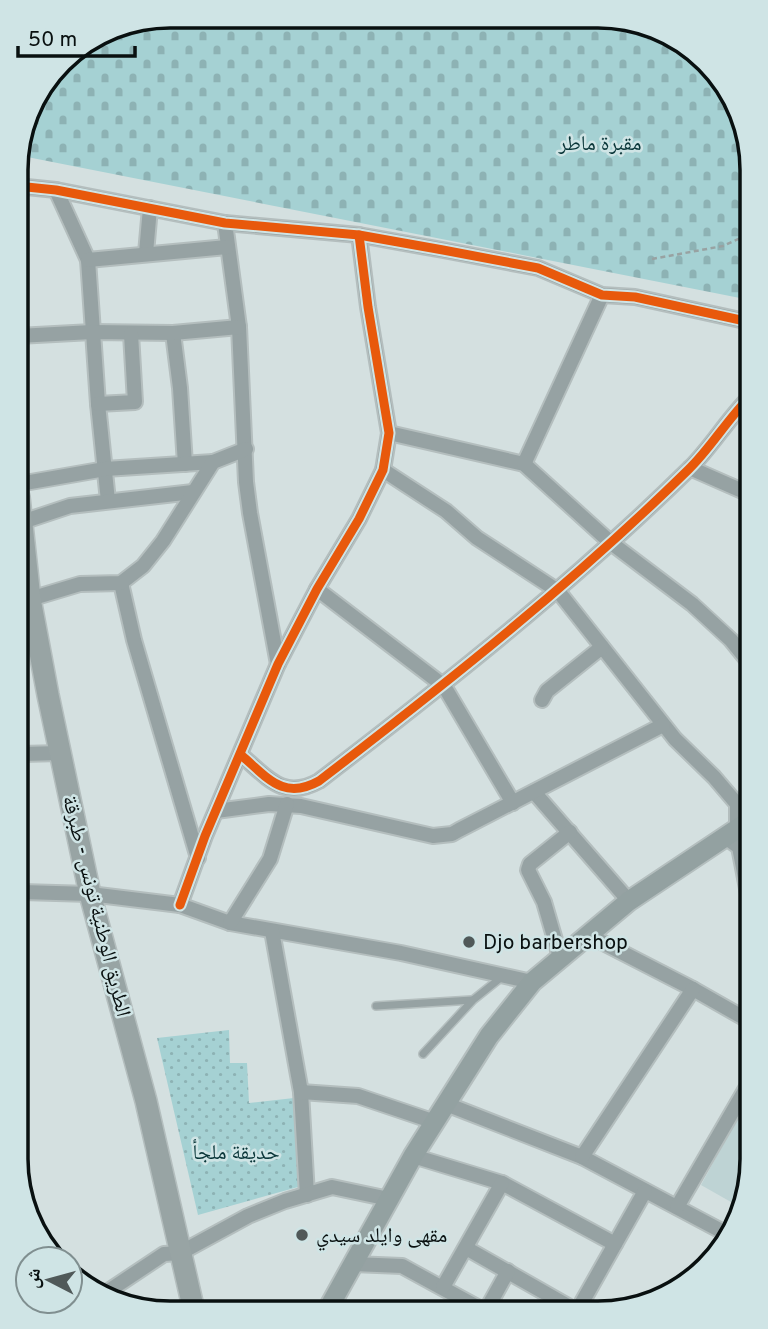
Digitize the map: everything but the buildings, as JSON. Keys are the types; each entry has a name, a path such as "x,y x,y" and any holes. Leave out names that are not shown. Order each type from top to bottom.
{"main road":[{"name":"الطريق الوطنية تونس - طبرقة","path":"28,611 90,894 146,1101 192,1301"},
{"path":"332,1301 413,1156 489,1036 532,982 629,901 737,828"}],"street":[{"path":"28,187 56,190 225,223 359,235 538,268 602,295 635,296 740,320"},
{"path":"56,190 88,260 108,500"},
{"path":"146,253 150,208"},
{"path":"225,223 239,327 247,449 246,482 278,664"},
{"path":"180,905 278,664 317,589 359,519 383,470 389,433 359,235"},
{"path":"88,260 227,247"},
{"path":"524,464 602,295"},
{"path":"28,335 92,332 173,333 239,327"},
{"path":"173,333 185,464"},
{"path":"98,404 135,402 131,334"},
{"path":"240,755 282,788 302,790 319,782 444,686 558,591 690,468 740,408"},
{"path":"389,433 524,464 610,542 692,604 740,651"},
{"path":"28,482 105,469 213,462 247,449"},
{"path":"28,597 80,584 121,583 143,566 157,550 213,462"},
{"path":"690,468 740,490"},
{"path":"383,470 446,511 477,538 558,591 663,725 737,804 740,852"},
{"path":"28,520 70,506 193,492"},
{"path":"121,583 134,640 198,858"},
{"path":"317,589 444,686 513,803"},
{"path":"542,700 556,684 602,647"},
{"path":"216,811 250,806 294,805 438,836 452,834 663,725"},
{"path":"28,754 61,753"},
{"path":"230,923 271,859 302,790"},
{"path":"534,792 629,901"},
{"path":"560,957 544,902 528,870 530,864 570,832"},
{"path":"28,892 90,894 180,905 230,923 389,951 532,982"},
{"path":"272,931 301,1092 307,1195"},
{"path":"589,935 740,1016"},
{"path":"582,1157 693,989"},
{"path":"301,1092 358,1096 435,1122"},
{"path":"677,1207 740,1099"},
{"path":"446,1104 582,1157 720,1230"},
{"path":"413,1156 502,1184 615,1244"},
{"path":"443,1287 502,1184"},
{"path":"112,1288 164,1254 180,1253 248,1216 307,1195 332,1187 389,1199"},
{"path":"583,1301 645,1191"},
{"path":"466,1248 559,1301"},
{"path":"353,1264 402,1266 467,1301"},
{"path":"491,1301 508,1271"}],"lane":[{"path":"423,1054 473,1000 504,976"},
{"path":"376,1006 473,1000"}],"path":[{"path":"652,259 723,246 740,238"}],"shaded area":[{"path":"740,1113 740,1168 732,1203 701,1185"}],"green space":[{"name":"مقبرة ماطر","path":"152,29 616,29 652,39 684,57 711,84 729,116 739,152 740,298 29,157 29,152 39,116 47,99 77,63 107,43"},
{"name":"حديقة ملجأ","path":"229,1030 230,1063 247,1063 249,1103 294,1098 298,1187 198,1215 157,1038"}],"cycle path":[{"path":"28,187 56,190 225,223 359,235 443,250 538,268 602,295 635,297 740,320"},
{"path":"180,905 205,836 278,664 317,589 359,519 383,470 389,433 359,235"},
{"path":"241,755 276,784 295,788 306,787 319,781 462,669 600,552 696,462 740,408"}],"place":[{"name":"Djo barbershop","path":"469,942"},
{"name":"مقهى وايلد سيدي","path":"302,1235"}]}
